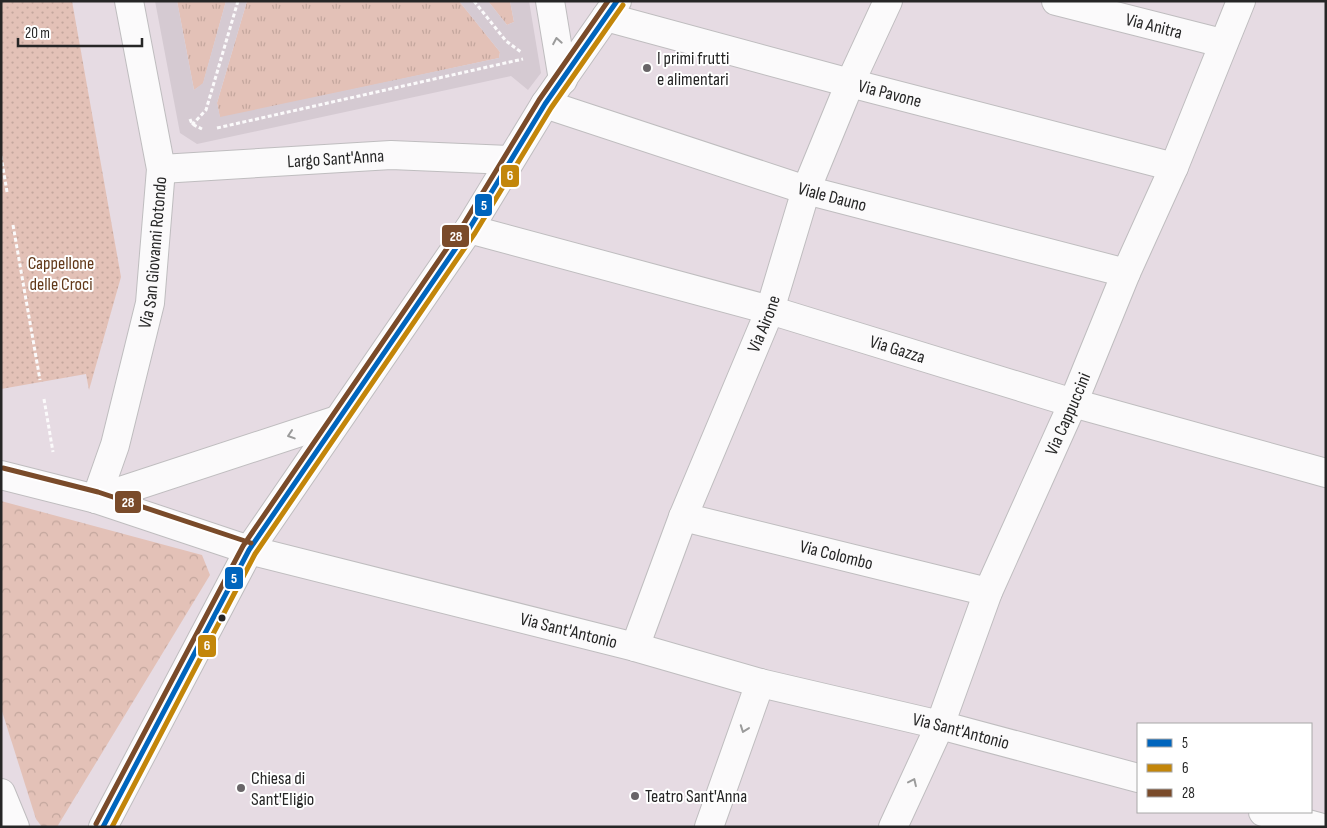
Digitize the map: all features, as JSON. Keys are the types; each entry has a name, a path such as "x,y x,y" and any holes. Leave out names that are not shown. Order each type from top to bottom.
{"street":[{"name":"Via San Giovanni Rotondo","path":"96,499 115,445 150,303 161,169 130,1"},
{"path":"550,1 564,80"},
{"name":"Via Airone","path":"635,647 683,517 770,310 806,190 850,83 888,1"},
{"name":"Via Anitra","path":"1056,1 1222,43"},
{"name":"Via Cappuccini","path":"893,827 940,725 988,592 1073,403 1126,273 1174,167 1222,43 1241,1"},
{"path":"103,827 249,550 469,228 545,104 564,80 612,9"},
{"name":"Via Pavone","path":"612,9 850,83 1174,167"},
{"name":"Viale Dauno","path":"545,104 806,190 1126,273"},
{"name":"Largo Sant'Anna","path":"161,169 391,155 509,160"},
{"name":"Via Gazza","path":"469,228 770,310 1073,403 1326,473"},
{"path":"96,499 337,420"},
{"name":"Via Sant'Antonio","path":"1,475 60,492 96,499 249,550 635,647 760,683 940,725 1137,778"},
{"name":"Via Colombo","path":"683,517 988,592"},
{"path":"709,827 760,683"},
{"path":"1,793 15,827"},
{"path":"1267,813 1319,827"}],"path":[{"path":"192,124 206,110 238,1"},
{"path":"214,128 516,62 528,57 506,41 474,1"},
{"path":"189,116 192,124 204,130"},
{"path":"1,156 7,192"},
{"path":"13,225 40,380"},
{"path":"44,400 60,492"}],"green space":[{"name":"Cappellone delle Croci","path":"1,1 72,1 121,277 89,390 86,374 1,389"},
{"path":"177,1 226,1 203,84 194,90"},
{"path":"247,1 459,1 500,52 499,58 220,118 217,103"},
{"path":"488,1 510,1 514,22 507,25"},
{"path":"1,501 202,555 210,575 57,827 42,827 36,819 1,708"}],"shaded area":[{"path":"155,1 177,1 194,90 203,83 226,1 247,1 217,103 220,117 499,58 500,52 459,1 488,1 507,25 514,22 510,1 529,1 541,73 528,90 511,76 197,144 180,133"}],"transit line":[{"name":"28","path":"96,824 243,546 463,225 539,100 608,1"},
{"name":"5","path":"103,827 249,550 469,229 545,104 617,1"},
{"name":"6","path":"112,827 255,554 475,233 551,108 623,5"},
{"name":"28","path":"3,468 98,492 251,543"}],"place":[{"name":"I primi frutti e alimentari","path":"647,68"},
{"name":"Chiesa di Sant'Eligio","path":"241,788"},
{"name":"Teatro Sant'Anna","path":"635,796"}]}
